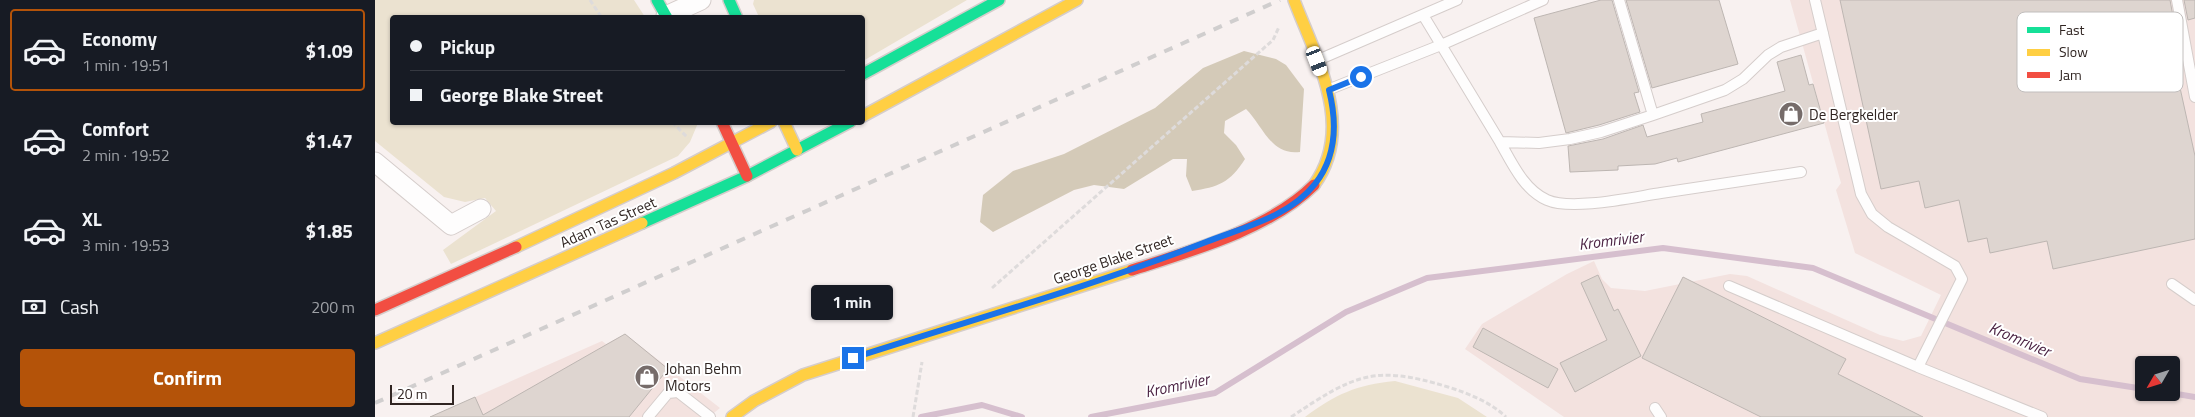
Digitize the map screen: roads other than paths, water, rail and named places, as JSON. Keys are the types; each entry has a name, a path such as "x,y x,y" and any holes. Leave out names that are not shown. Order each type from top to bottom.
{"main road":[{"path":"729,0 736,15"},
{"path":"865,73 999,0"},
{"path":"865,115 1077,0"},
{"name":"George Blake Street","path":"732,417 754,401 803,375 1153,263 1249,228 1286,209 1315,184 1327,165 1333,143 1334,121 1329,90 1295,0"},
{"path":"724,125 747,176"},
{"name":"Adam Tas Street","path":"375,310 536,238 733,144 766,125"},
{"path":"785,125 797,150"},
{"name":"Adam Tas Street","path":"375,344 747,176 844,125"}],"street":[{"path":"663,11 701,0"},
{"path":"375,162 451,226 481,209"}],"lane":[{"path":"1317,61 1457,0"},
{"path":"1329,90 1441,45 1543,0"},
{"path":"1619,0 1653,115"},
{"path":"1815,0 1861,194 1871,214 1888,227 1955,266 1962,279 1918,366"},
{"path":"1423,15 1524,182 1537,195 1549,201 1566,204 1608,201 1801,172"},
{"path":"2183,32 2195,97"},
{"path":"1500,142 1539,143 1570,139 1601,132 1653,115 1725,90 1743,79 1768,55 1781,47 1823,33"},
{"path":"2172,284 2195,300"},
{"path":"1729,286 2042,417"},
{"path":"648,417 669,393 678,392 710,417"},
{"path":"1655,408 1661,417"}],"waterway":[{"name":"Kromrivier","path":"1091,417 1215,393 1346,312 1427,278 1663,248 1813,268 2080,379 2135,388"},
{"name":"Kromrivier","path":"2180,394 2195,397"},
{"name":"Kromrivier","path":"921,417 982,405 1022,417"}],"railway":[{"path":"375,403 1280,0"}],"place":[{"name":"De Bergkelder","path":"1791,114"},
{"name":"Johan Behm Motors","path":"647,377"}]}
